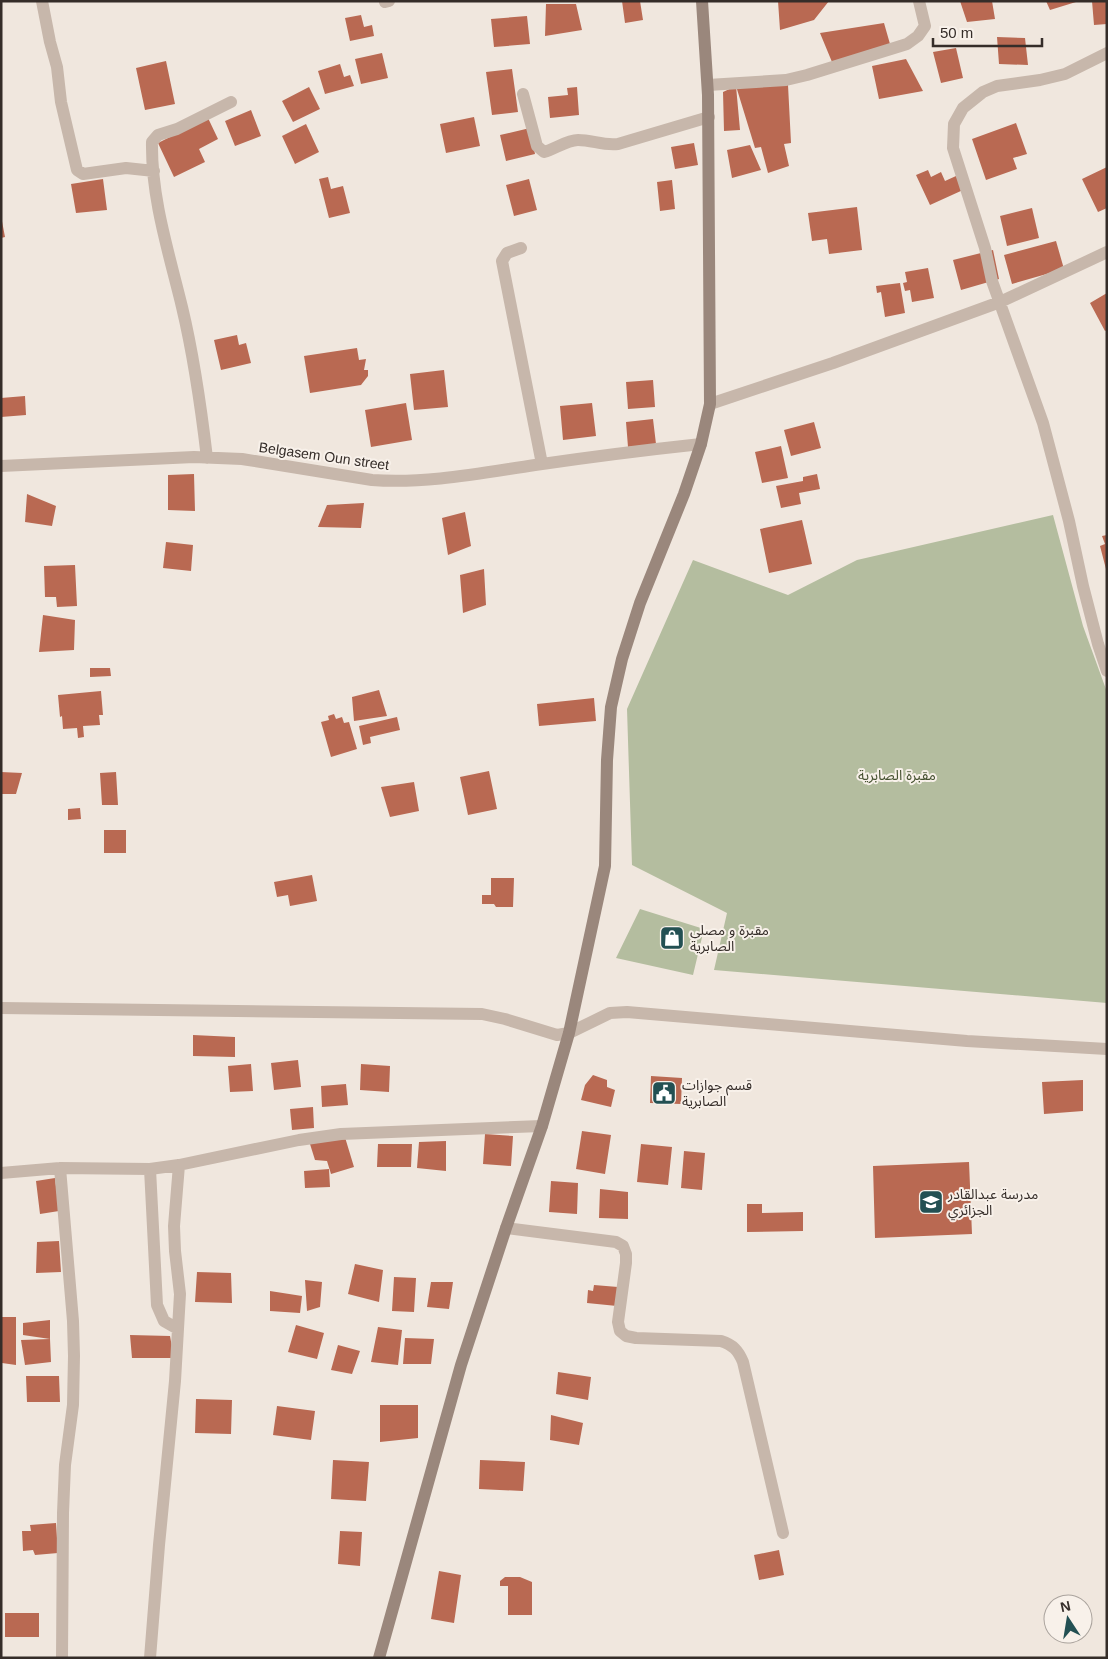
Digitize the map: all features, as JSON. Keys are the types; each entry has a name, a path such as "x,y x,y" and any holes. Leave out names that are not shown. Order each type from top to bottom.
{"street":[{"path":"42,1 57,67 60,102 76,170 83,174 126,168 154,171"},
{"path":"379,1658 461,1365 542,1126 568,1032 605,866 607,760 611,708 622,659 640,603 684,494 701,444 710,404 709,117 702,1"},
{"path":"708,85 786,80 907,44 918,36 925,26 919,1"},
{"path":"1107,53 1065,74 1040,80 997,86 983,92 963,108 954,124 953,148 985,248 992,281 1042,423 1069,521 1098,644 1107,671"},
{"path":"523,94 537,146 544,152 554,150 576,140 609,145 618,144 709,117"},
{"path":"207,458 194,361 158,209 152,142 155,137 177,129 231,102"},
{"path":"520,248 508,253 502,261 542,464"},
{"path":"710,404 833,363 1000,302 1107,252"},
{"name":"Belgasem Oun street","path":"1,466 194,457 242,459 394,482 468,475 701,444"},
{"path":"1,1008 482,1014 505,1018 557,1034 568,1032 610,1013 627,1012 967,1041 1107,1049"},
{"path":"1,1173 60,1168 150,1169 179,1165 299,1140 341,1134 542,1126"},
{"path":"150,1658 174,1399 180,1294 174,1232 179,1165"},
{"path":"60,1168 73,1321 74,1356 73,1405 65,1465 63,1512 62,1658"},
{"path":"150,1169 157,1306 164,1321 178,1329"},
{"path":"506,1228 616,1242 623,1246 626,1254 626,1263 618,1322 620,1332 626,1336 721,1341 732,1345 738,1351 746,1371 784,1533"}],"green space":[{"name":"مقبرة الصابرية","path":"1053,515 1083,626 1107,692 1107,1003 714,970 727,913 632,865 627,709 693,560 788,595 857,560"},
{"path":"640,909 704,929 693,975 616,958"}],"building":[{"path":"622,1 640,1 643,20 625,23"},
{"path":"778,1 829,1 814,20 780,30"},
{"path":"960,1 992,1 995,19 967,22"},
{"path":"1046,1 1076,1 1076,2 1050,10"},
{"path":"1092,1 1107,1 1107,24 1094,25"},
{"path":"546,4 576,4 582,30 545,36"},
{"path":"361,15 364,27 372,25 374,36 350,41 345,18"},
{"path":"527,16 530,44 494,47 491,19"},
{"path":"884,23 890,44 832,62 820,33"},
{"path":"997,37 1025,38 1028,65 999,64"},
{"path":"956,48 963,78 941,83 933,52"},
{"path":"382,53 388,78 361,84 355,59"},
{"path":"906,59 923,91 879,99 872,66"},
{"path":"166,61 175,104 145,110 136,68"},
{"path":"340,64 344,77 350,75 354,86 325,94 318,71"},
{"path":"512,69 518,112 492,115 486,72"},
{"path":"788,85 791,143 784,144 789,166 768,173 761,147 755,148 736,86"},
{"path":"736,86 740,130 724,131 723,92"},
{"path":"309,87 320,109 293,122 282,101"},
{"path":"577,87 579,115 550,118 548,97 568,95 567,88"},
{"path":"251,110 261,136 235,146 225,121"},
{"path":"474,117 480,146 446,153 440,124"},
{"path":"208,118 218,139 199,149 205,162 174,177 158,143"},
{"path":"1016,123 1027,154 1013,158 1017,169 986,180 972,139"},
{"path":"306,124 319,152 295,164 282,136"},
{"path":"530,128 535,154 506,161 500,135"},
{"path":"694,143 698,165 675,169 671,147"},
{"path":"750,145 761,170 732,178 727,150"},
{"path":"1107,167 1107,208 1098,212 1082,179"},
{"path":"928,170 931,177 941,172 945,181 956,176 963,190 930,205 916,175"},
{"path":"328,177 331,189 343,186 350,213 329,218 319,179"},
{"path":"103,179 107,210 76,213 71,184"},
{"path":"529,179 537,210 514,216 506,185"},
{"path":"672,180 675,209 660,211 657,182"},
{"path":"857,207 862,250 829,254 827,239 812,241 808,213"},
{"path":"1032,208 1039,238 1007,246 1000,216"},
{"path":"1,216 5,237 1,238"},
{"path":"1056,241 1064,269 1012,284 1004,255"},
{"path":"993,250 999,279 961,290 953,260"},
{"path":"928,268 934,298 912,302 910,290 905,291 903,283 907,282 905,272"},
{"path":"900,283 905,313 885,317 881,292 877,293 876,286"},
{"path":"1107,293 1107,330 1105,331 1090,303"},
{"path":"237,335 239,345 246,343 251,363 221,370 214,340"},
{"path":"357,348 359,360 366,359 364,370 368,370 368,376 361,385 310,393 304,356"},
{"path":"444,370 448,407 414,410 410,374"},
{"path":"653,380 655,407 628,409 626,382"},
{"path":"25,396 26,415 1,417 1,398"},
{"path":"406,403 412,440 371,447 365,410"},
{"path":"592,403 596,436 563,440 560,406"},
{"path":"653,419 656,444 628,447 626,422"},
{"path":"814,422 821,448 791,456 784,430"},
{"path":"781,446 788,478 762,483 755,452"},
{"path":"194,474 195,511 168,510 168,475"},
{"path":"817,474 820,489 799,493 801,504 781,508 776,486 803,481 803,477"},
{"path":"27,494 56,506 52,526 25,522"},
{"path":"364,503 361,528 318,527 327,505"},
{"path":"465,512 471,546 448,555 442,518"},
{"path":"802,520 812,564 769,573 760,529"},
{"path":"1107,535 1106,569 1100,546 1105,544 1102,536"},
{"path":"166,542 193,545 191,571 163,568"},
{"path":"75,565 77,606 57,607 56,597 45,597 44,566"},
{"path":"484,569 486,605 463,613 460,575"},
{"path":"43,615 75,620 74,650 39,652"},
{"path":"90,668 110,668 111,676 90,677"},
{"path":"379,690 387,716 354,721 352,697"},
{"path":"101,691 103,715 99,715 100,725 83,726 84,737 78,738 77,728 63,729 58,695"},
{"path":"594,698 596,721 539,726 537,704"},
{"path":"334,714 336,719 342,717 344,723 349,722 357,749 331,757 321,722 329,720 328,716"},
{"path":"397,717 400,730 370,737 371,743 363,745 359,726"},
{"path":"489,771 497,809 468,815 460,777"},
{"path":"1,772 22,773 16,794 1,794"},
{"path":"116,772 118,805 102,805 100,773"},
{"path":"414,782 419,811 390,817 381,787"},
{"path":"80,808 81,819 68,820 68,809"},
{"path":"104,830 126,830 126,853 104,853"},
{"path":"312,875 317,901 290,906 288,895 277,897 274,882"},
{"path":"491,878 514,878 513,907 496,907 494,904 482,904 482,895 491,895"},
{"path":"193,1035 235,1037 235,1057 193,1056"},
{"path":"298,1060 301,1087 274,1090 271,1063"},
{"path":"251,1064 253,1091 230,1092 228,1066"},
{"path":"361,1064 390,1066 389,1092 360,1090"},
{"path":"593,1075 607,1080 607,1087 615,1090 611,1107 581,1100 585,1085"},
{"path":"651,1076 682,1078 681,1104 650,1103"},
{"path":"1083,1080 1083,1111 1044,1114 1042,1082"},
{"path":"346,1084 348,1105 322,1107 321,1086"},
{"path":"313,1107 314,1128 292,1130 290,1109"},
{"path":"582,1131 611,1135 605,1174 576,1169"},
{"path":"344,1134 354,1167 331,1174 327,1161 315,1160 310,1144"},
{"path":"485,1134 513,1136 511,1166 483,1164"},
{"path":"446,1141 446,1171 417,1168 419,1142"},
{"path":"378,1144 412,1144 411,1167 377,1167"},
{"path":"641,1144 672,1147 668,1185 637,1182"},
{"path":"684,1151 705,1153 702,1190 681,1188"},
{"path":"969,1162 972,1234 875,1238 873,1166"},
{"path":"329,1169 330,1187 305,1188 304,1171"},
{"path":"55,1178 59,1211 40,1214 36,1181"},
{"path":"551,1181 578,1183 577,1214 549,1212"},
{"path":"600,1189 628,1192 628,1219 599,1218"},
{"path":"747,1204 762,1204 762,1213 803,1212 803,1231 747,1232"},
{"path":"59,1241 61,1272 36,1273 37,1242"},
{"path":"355,1264 383,1270 379,1302 348,1294"},
{"path":"197,1272 231,1273 232,1303 195,1302"},
{"path":"394,1277 416,1278 414,1312 392,1311"},
{"path":"305,1280 322,1282 320,1307 307,1311"},
{"path":"431,1282 453,1282 449,1309 427,1307"},
{"path":"594,1285 618,1287 617,1306 587,1303 588,1290 593,1291"},
{"path":"270,1291 302,1296 300,1313 270,1311"},
{"path":"2,1317 16,1317 16,1365 2,1363"},
{"path":"50,1320 50,1339 23,1335 23,1323"},
{"path":"296,1325 324,1333 317,1359 288,1352"},
{"path":"378,1327 402,1330 398,1365 371,1362"},
{"path":"130,1335 170,1336 174,1358 132,1358"},
{"path":"405,1338 434,1339 431,1364 403,1364"},
{"path":"50,1339 51,1362 25,1365 21,1340"},
{"path":"338,1345 360,1351 352,1374 331,1370"},
{"path":"558,1372 591,1377 588,1400 556,1394"},
{"path":"26,1376 59,1376 60,1402 27,1402"},
{"path":"196,1399 232,1400 231,1434 195,1433"},
{"path":"380,1405 418,1405 418,1438 380,1442"},
{"path":"277,1406 315,1411 311,1440 273,1435"},
{"path":"551,1415 583,1423 579,1445 550,1440"},
{"path":"333,1460 369,1462 366,1501 331,1499"},
{"path":"480,1460 525,1462 523,1491 479,1489"},
{"path":"56,1523 58,1553 35,1555 33,1550 23,1551 22,1531 31,1531 30,1525"},
{"path":"340,1531 362,1532 360,1566 338,1564"},
{"path":"779,1550 784,1575 759,1580 754,1555"},
{"path":"439,1571 461,1575 454,1623 431,1619"},
{"path":"505,1577 520,1577 532,1582 532,1615 508,1615 508,1586 500,1586 500,1581"},
{"path":"5,1613 39,1613 39,1637 5,1637"}],"place":[{"name":"مقبرة و مصلى الصابرية","path":"672,938"},
{"name":"قسم جوازات الصابرية","path":"664,1093"},
{"name":"مدرسة عبدالقادر الجزائري","path":"931,1202"}]}
